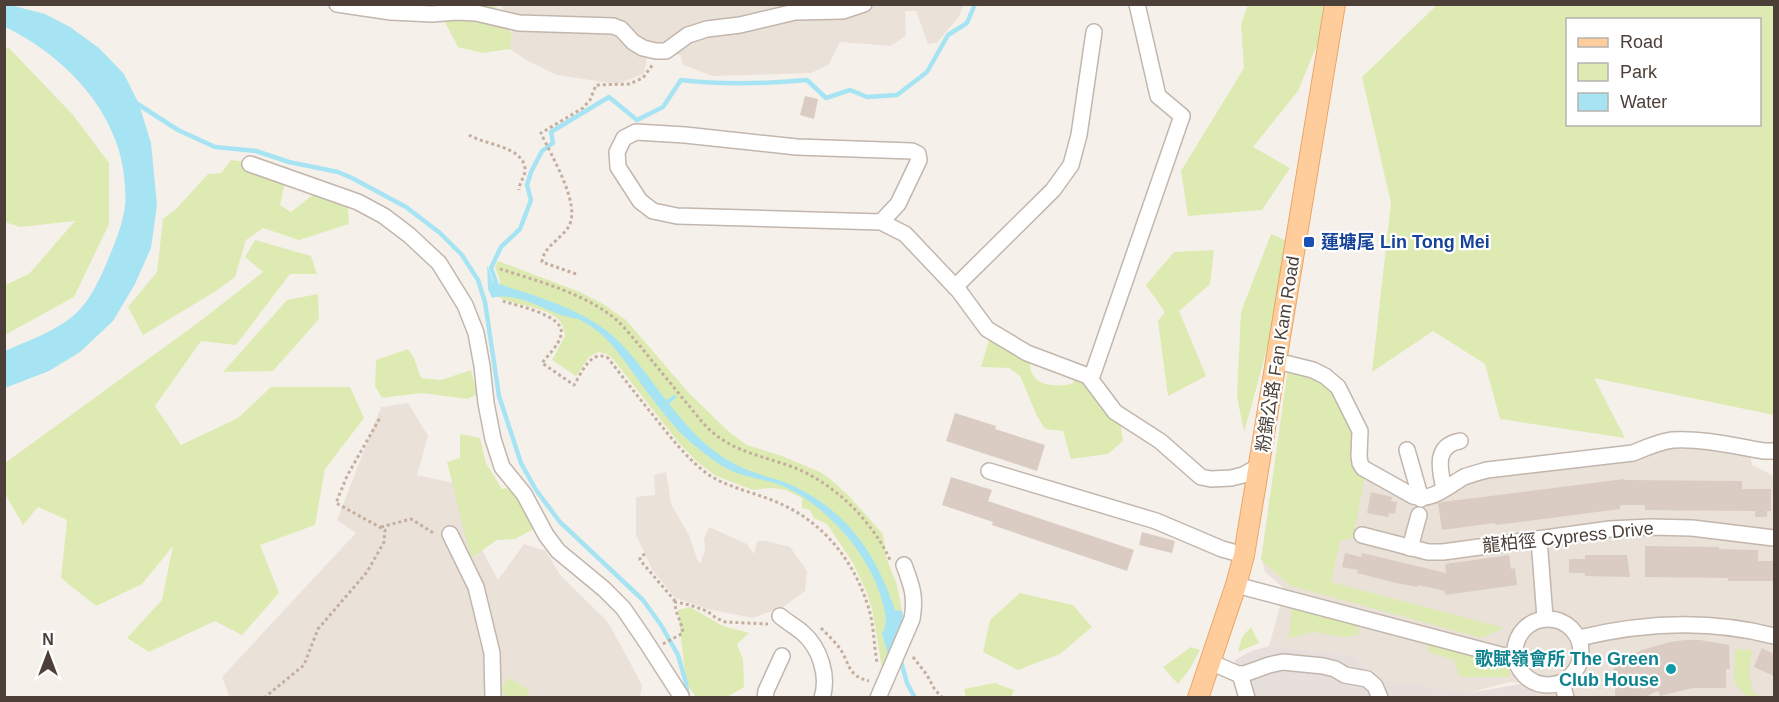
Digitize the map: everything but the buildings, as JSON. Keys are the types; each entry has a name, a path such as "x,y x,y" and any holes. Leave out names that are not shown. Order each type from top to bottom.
{"main road":[{"name":"粉錦公路 Fan Kam Road","path":"1198,698 1244,555 1335,4"}],"street":[{"path":"337,4 391,12 476,14 519,23 613,26 621,29 633,42 643,48 656,51 670,48 688,35 707,29 740,25 795,12 843,11 864,4"},
{"path":"1091,379 1182,117 1158,96 1137,4"},
{"path":"955,287 1053,190 1071,165 1079,135 1094,32"},
{"path":"882,222 898,204 919,160 918,154 912,151 797,147 636,132 624,138 617,152 618,167 640,201 653,211 676,216 882,222 905,234 955,287 987,329 1028,353 1088,376 1115,412 1160,441 1201,477 1231,478 1243,475 1259,466"},
{"path":"250,164 357,202 384,216 439,263 465,305 476,333 483,366 486,403 493,439 502,467 524,494 546,535 558,551 622,608 681,696"},
{"path":"1277,361 1313,370 1338,387 1360,431 1360,463 1364,468 1421,499 1467,476 1487,470 1632,453 1670,441 1691,440 1774,451"},
{"path":"1444,489 1439,465 1440,456 1449,446 1460,441"},
{"path":"1407,450 1421,499"},
{"path":"989,471 1156,521 1222,549 1244,555"},
{"path":"1410,548 1419,515"},
{"name":"龍柏徑 Cypress Drive","path":"1362,535 1428,552 1443,552 1610,529 1651,527 1692,528 1774,538"},
{"path":"445,535 476,587 492,653 493,698"},
{"path":"1539,539 1545,618"},
{"path":"880,691 912,619 915,606 914,592 898,566"},
{"path":"1236,585 1516,660"},
{"path":"1545,618 1567,623 1579,638 1582,653 1580,664 1574,673 1562,682 1546,685 1536,683 1520,669 1516,660 1515,649 1518,638 1524,628 1533,621 1545,618"},
{"path":"777,620 804,634 815,649 821,662 824,678 825,689 822,698"},
{"path":"1579,638 1617,629 1666,624 1696,624 1754,631 1774,636"},
{"path":"765,698 782,656"},
{"path":"1210,662 1240,674 1269,664 1283,662 1323,666 1345,675 1368,679 1375,686 1380,698"},
{"path":"1240,674 1247,698"},
{"path":"1562,682 1566,698"}],"path":[{"path":"576,274 542,262 543,255 568,228 573,218 573,210 570,197 541,133 583,108 590,100 596,84 629,84 643,78 663,51"},
{"path":"469,135 519,155 523,160 525,171 519,190"},
{"path":"500,269 579,297 610,314 711,431 732,446 792,467 818,480 845,499 868,524 890,558 898,566"},
{"path":"503,301 550,316 557,322 561,335 542,363 573,385 590,360 603,355 608,358 676,445 693,462 725,483 780,503 804,516 832,540 849,563 861,586 870,613 880,691"},
{"path":"264,698 304,665 318,629 367,572 384,542 385,530 336,503 347,476 381,416"},
{"path":"380,527 411,519 445,535"},
{"path":"645,554 640,560 676,603 706,611 725,622 777,620"},
{"path":"651,650 683,633 675,609 676,603"},
{"path":"910,646 913,658 943,698"}],"shaded area":[{"path":"501,5 964,5 959,16 937,43 928,44 916,11 905,11 906,36 890,46 840,42 829,64 811,73 713,76 683,65 680,55 648,53 644,74 617,84 557,75 526,60 510,49 512,32"},
{"path":"1327,387 1342,409 1353,453 1418,505 1432,503 1479,476 1652,449 1713,449 1720,453 1733,450 1750,455 1752,465 1774,476 1774,697 1539,698 1526,683 1509,682 1469,693 1445,691 1382,680 1351,655 1269,646 1285,589 1265,572 1261,556"},
{"path":"408,403 428,436 417,475 462,485 474,535 498,580 524,544 546,551 560,575 608,622 642,685 640,698 230,698 222,677 356,533 337,520 381,407"},
{"path":"666,472 671,504 689,535 700,564 705,551 704,539 709,527 747,544 754,554 757,541 790,547 807,571 805,591 783,607 752,618 708,609 675,598 652,569 636,535 636,497 655,495 654,475"},
{"path":"1269,646 1351,655 1382,680 1469,693 1526,683 1539,697 1238,697 1235,660 1252,651"}],"green space":[{"path":"346,5 495,5 498,18 512,33 510,49 482,53 458,47 440,13"},
{"path":"1248,5 1323,5 1322,33 1298,91 1253,147 1290,168 1262,210 1188,216 1181,171 1244,68 1241,24"},
{"path":"1437,5 1774,5 1774,415 1594,378 1625,438 1500,419 1485,364 1433,331 1372,372 1391,203 1362,77"},
{"path":"5,47 9,48 73,115 109,163 109,224 74,297 5,335 5,285 29,274 75,221 20,227 5,222"},
{"path":"231,160 288,167 280,205 291,212 329,182 348,207 349,224 299,240 263,228 246,240 235,277 143,335 128,307 157,272 163,219 175,210 208,174 221,173"},
{"path":"1271,234 1287,241 1284,265 1270,337 1244,432 1237,396 1241,312"},
{"path":"255,240 311,256 317,274 290,274 236,345 201,341 155,406 181,445 238,418 271,387 350,387 364,418 325,469 315,525 260,545 279,593 242,635 215,621 149,652 127,638 162,600 173,546 142,584 96,606 61,578 67,520 38,507 23,525 5,494 5,463 195,325 263,272 245,257"},
{"path":"1214,250 1210,284 1179,311 1206,376 1168,396 1158,321 1165,312 1146,285 1174,252"},
{"path":"498,261 580,292 603,304 626,320 688,392 729,432 747,445 782,456 820,472 849,496 883,534 886,557 897,585 902,611 895,611 885,618 890,656 883,674 872,609 866,591 853,563 827,524 814,518 810,510 802,508 802,498 786,490 772,488 753,490 716,476 696,461 607,354 598,352 589,357 576,376 552,360 565,336 561,323 544,311 510,302 495,295 500,281 495,267"},
{"path":"318,294 319,319 273,371 223,372 287,300"},
{"path":"989,340 1029,358 1032,373 1044,384 1072,384 1076,378 1100,380 1121,427 1123,441 1108,454 1071,459 1063,431 1045,429 1020,376 1009,368 981,367"},
{"path":"408,349 421,378 441,380 471,370 477,394 468,399 422,393 382,398 375,386 376,360"},
{"path":"1288,368 1313,376 1327,387 1353,431 1365,476 1353,538 1340,541 1331,582 1504,628 1482,638 1291,586 1261,560"},
{"path":"460,434 480,438 486,463 502,489 524,485 545,523 515,539 497,540 471,558 447,462 460,458"},
{"path":"1020,593 1073,605 1092,627 1060,654 1018,670 983,652 990,620"},
{"path":"1292,606 1357,624 1359,635 1344,637 1314,632 1289,638"},
{"path":"690,607 723,626 749,633 737,644 743,660 744,687 727,697 696,697 686,683 678,610"},
{"path":"1251,627 1259,643 1238,652 1242,637"},
{"path":"1427,640 1513,663 1509,677 1460,677 1454,660 1428,652"},
{"path":"1191,647 1200,650 1178,684 1163,667"},
{"path":"1735,649 1752,650 1749,672 1753,693 1763,697 1747,697 1734,682"},
{"path":"509,678 529,690 528,697 507,697 501,688"},
{"path":"995,683 1014,690 1011,697 966,697 964,689"}],"water":[{"path":"6,4 45,14 70,27 99,48 124,74 139,104 151,143 157,205 151,248 135,284 113,321 80,352 49,371 5,388 5,351 66,322 90,296 117,238 125,205 122,161 114,136 102,113 87,91 49,54 28,39 5,27"},
{"path":"487,265 493,282 571,310 612,335 634,358 666,400 674,395 677,397 669,404 714,451 753,472 789,484 809,494 843,520 868,552 895,610 902,611 905,626 889,658 882,633 885,614 874,578 855,546 829,518 800,495 785,487 731,471 695,446 661,411 611,344 590,326 579,319 521,299 492,298 488,289"}],"waterway":[{"path":"495,286 496,282 491,268 501,247 520,229 531,200 527,185 531,172 542,151 553,143 551,132 609,97 637,120 663,107 681,80 712,83 807,80 826,98 850,90 867,97 897,95 927,72 948,35 967,23 975,4"},
{"path":"136,103 178,130 215,147 256,151 289,162 338,172 352,178 406,207 440,233 462,255 478,280 485,302 499,396 521,463 536,490 560,522 643,600 661,625 678,655 688,698"},
{"path":"900,658 907,683 915,698"}],"place":[{"name":"蓮塘尾 Lin Tong Mei","path":"1309,242"},
{"name":"歌賦嶺會所 The Green Club House","path":"1671,669"}]}
